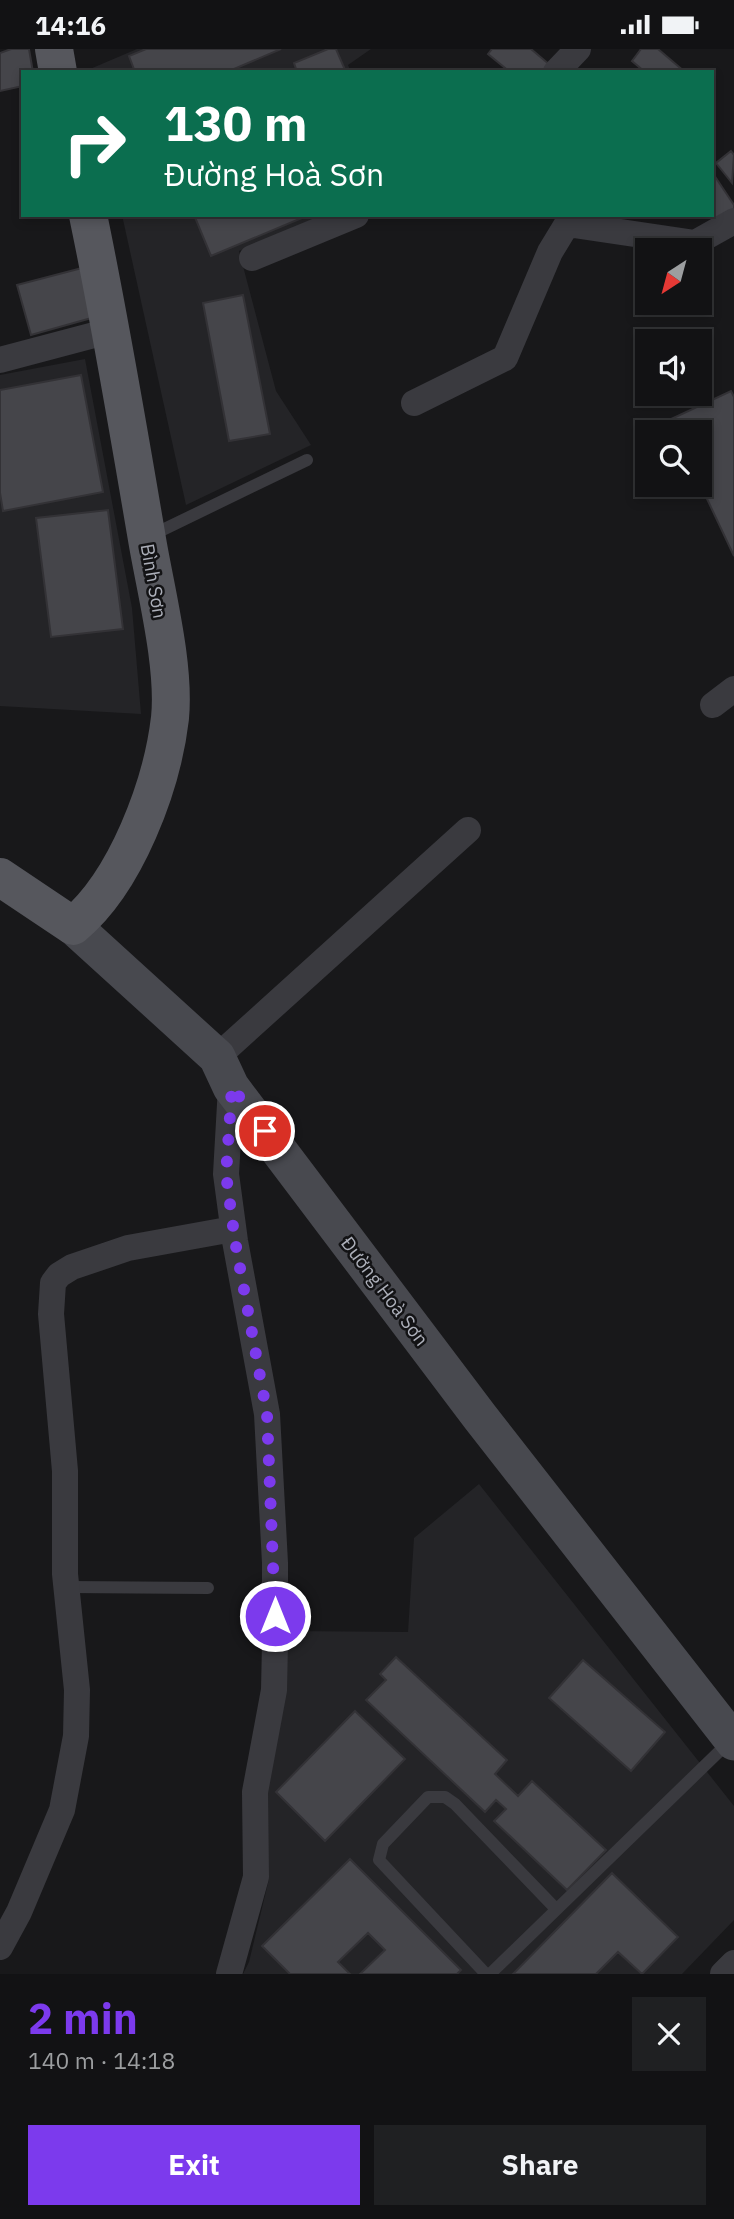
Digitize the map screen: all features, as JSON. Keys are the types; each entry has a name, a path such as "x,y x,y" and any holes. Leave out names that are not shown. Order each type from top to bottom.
{"main road":[{"path":"54,49 58,70"},
{"name":"Bình Sơn","path":"73,926 95,908 138,831 162,767 170,716 166,654 113,330 88,217"},
{"name":"Đường Hoà Sơn","path":"0,877 73,926"}],"street":[{"path":"558,70 578,49"},
{"path":"252,258 351,217"},
{"path":"415,403 505,358 550,252 567,224 579,221 695,243 734,221"},
{"path":"0,360 113,330"},
{"path":"713,705 734,689"},
{"path":"229,1974 256,1877 255,1792 274,1690 275,1563 267,1414 233,1229 226,1174 224,1072 468,830"},
{"name":"Đường Hoà Sơn","path":"73,926 224,1072 480,1417 733,1741"},
{"path":"0,1947 19,1912 62,1810 74,1748 78,1690 67,1587 64,1458 51,1314 53,1283 59,1275 72,1267 128,1248 233,1229"},
{"path":"723,1974 734,1963"}],"lane":[{"path":"146,537 307,460"},
{"path":"67,1587 208,1588"},
{"path":"556,1909 455,1804 445,1797 428,1797 383,1843 379,1860 484,1973 556,1909 733,1741"}],"shaded area":[{"path":"137,49 371,49 348,65 350,70 90,69"},
{"path":"122,217 322,217 239,251 276,391 311,445 186,505"},
{"path":"85,359 132,608 141,714 0,706 0,375"},
{"path":"479,1484 734,1806 734,1920 682,1974 243,1974 249,1962 269,1879 264,1788 288,1631 408,1632 414,1538"}],"building":[{"path":"11,49 29,49 33,70 21,70 21,86 0,91 0,53"},
{"path":"146,49 281,49 232,70 134,70 129,56"},
{"path":"328,49 336,49 345,70 296,70 294,63"},
{"path":"492,49 531,49 550,65 546,70 508,70 488,54"},
{"path":"641,49 658,49 683,70 643,70 632,61"},
{"path":"731,151 734,155 732,183 716,163"},
{"path":"714,175 734,205 734,209 715,221 712,217"},
{"path":"195,217 304,217 211,256"},
{"path":"82,268 95,317 31,335 17,285"},
{"path":"243,295 270,434 229,441 203,303"},
{"path":"81,375 103,492 3,511 0,493 0,390"},
{"path":"731,391 734,397 734,556 706,497 712,497 712,420 669,420 699,406 712,406 712,400"},
{"path":"108,510 123,629 51,637 36,518"},
{"path":"396,1657 507,1760 495,1774 518,1796 532,1781 606,1850 567,1890 494,1821 506,1809 496,1800 485,1812 366,1700 386,1680 380,1674"},
{"path":"583,1660 665,1732 631,1771 549,1698"},
{"path":"355,1711 405,1759 325,1841 276,1792"},
{"path":"350,1859 461,1970 457,1974 360,1974 385,1950 368,1933 338,1962 350,1974 290,1974 262,1946"},
{"path":"612,1873 678,1937 642,1974 618,1952 596,1974 513,1974"}],"route":[{"path":"265,1131 232,1087 226,1174 235,1241 267,1414 272,1483 275,1616"}]}
